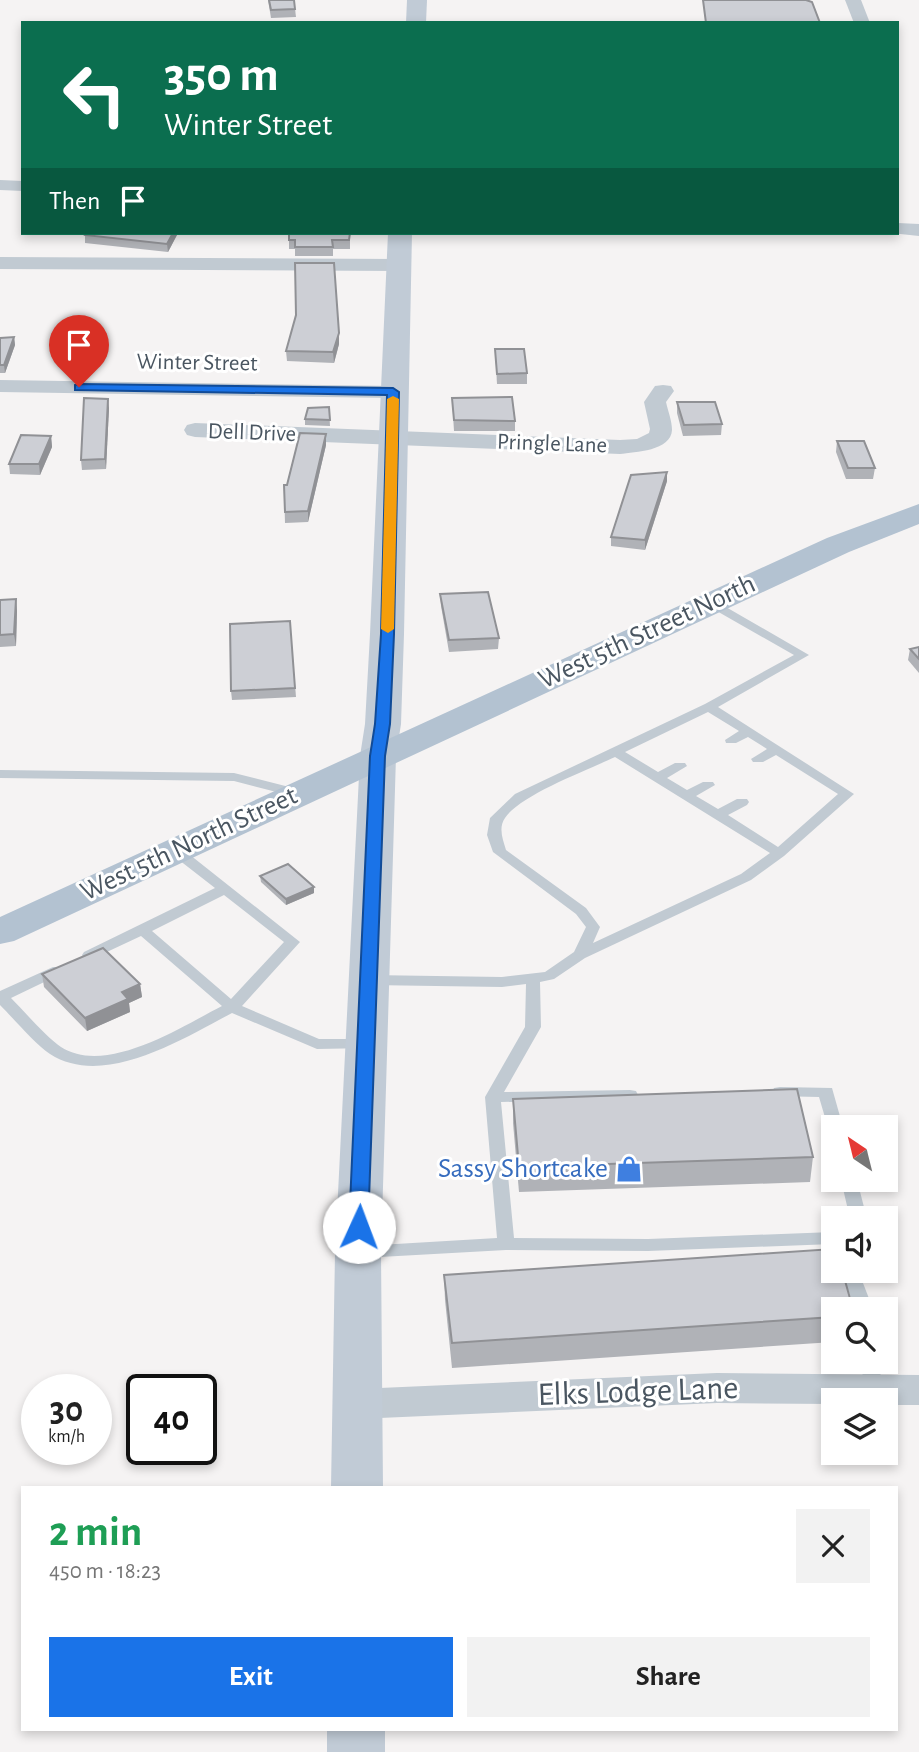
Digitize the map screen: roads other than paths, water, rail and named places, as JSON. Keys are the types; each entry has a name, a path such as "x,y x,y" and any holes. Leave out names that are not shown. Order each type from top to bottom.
{"main road":[{"name":"West 5th Street North","path":"377,756 838,545 919,513"},
{"name":"West 5th North Street","path":"0,932 377,756"}],"street":[{"path":"416,21 418,0"},
{"path":"853,0 861,21"},
{"path":"0,185 21,186"},
{"path":"899,229 919,230"},
{"path":"0,262 399,249 387,634 383,724 377,756 358,1253 357,1486"},
{"name":"Winter Street","path":"0,386 393,392"},
{"name":"Pringle Lane","path":"393,439 620,447 641,445 659,437 662,429 655,402 663,391"},
{"name":"Dell Drive","path":"195,430 393,439"},
{"name":"Elks Lodge Lane","path":"357,1404 717,1388 872,1375 919,1390"},
{"path":"356,1731 356,1752"}],"lane":[{"path":"580,955 593,927 582,911 500,852 494,835 497,818 520,797 709,707 803,655 712,603"},
{"path":"368,980 502,982 549,976 580,955 746,877 779,853 847,793 709,707"},
{"path":"731,740 748,732"},
{"path":"758,759 776,750"},
{"path":"615,751 779,853"},
{"path":"658,777 680,766"},
{"path":"792,776 806,769"},
{"path":"0,774 234,777 297,793"},
{"path":"687,795 708,785"},
{"path":"718,815 741,802"},
{"path":"175,850 293,942 232,1007 165,1042 122,1058 86,1062 55,1051 1,997 225,889"},
{"path":"142,930 232,1007 317,1044 366,1044"},
{"path":"506,1244 493,1097 533,1027 533,978"},
{"path":"757,1093 826,1092 832,1115"},
{"path":"493,1097 646,1095"},
{"path":"358,1253 506,1244 648,1245 821,1238"}],"place":[{"name":"Sassy Shortcake","path":"629,1169"}]}
